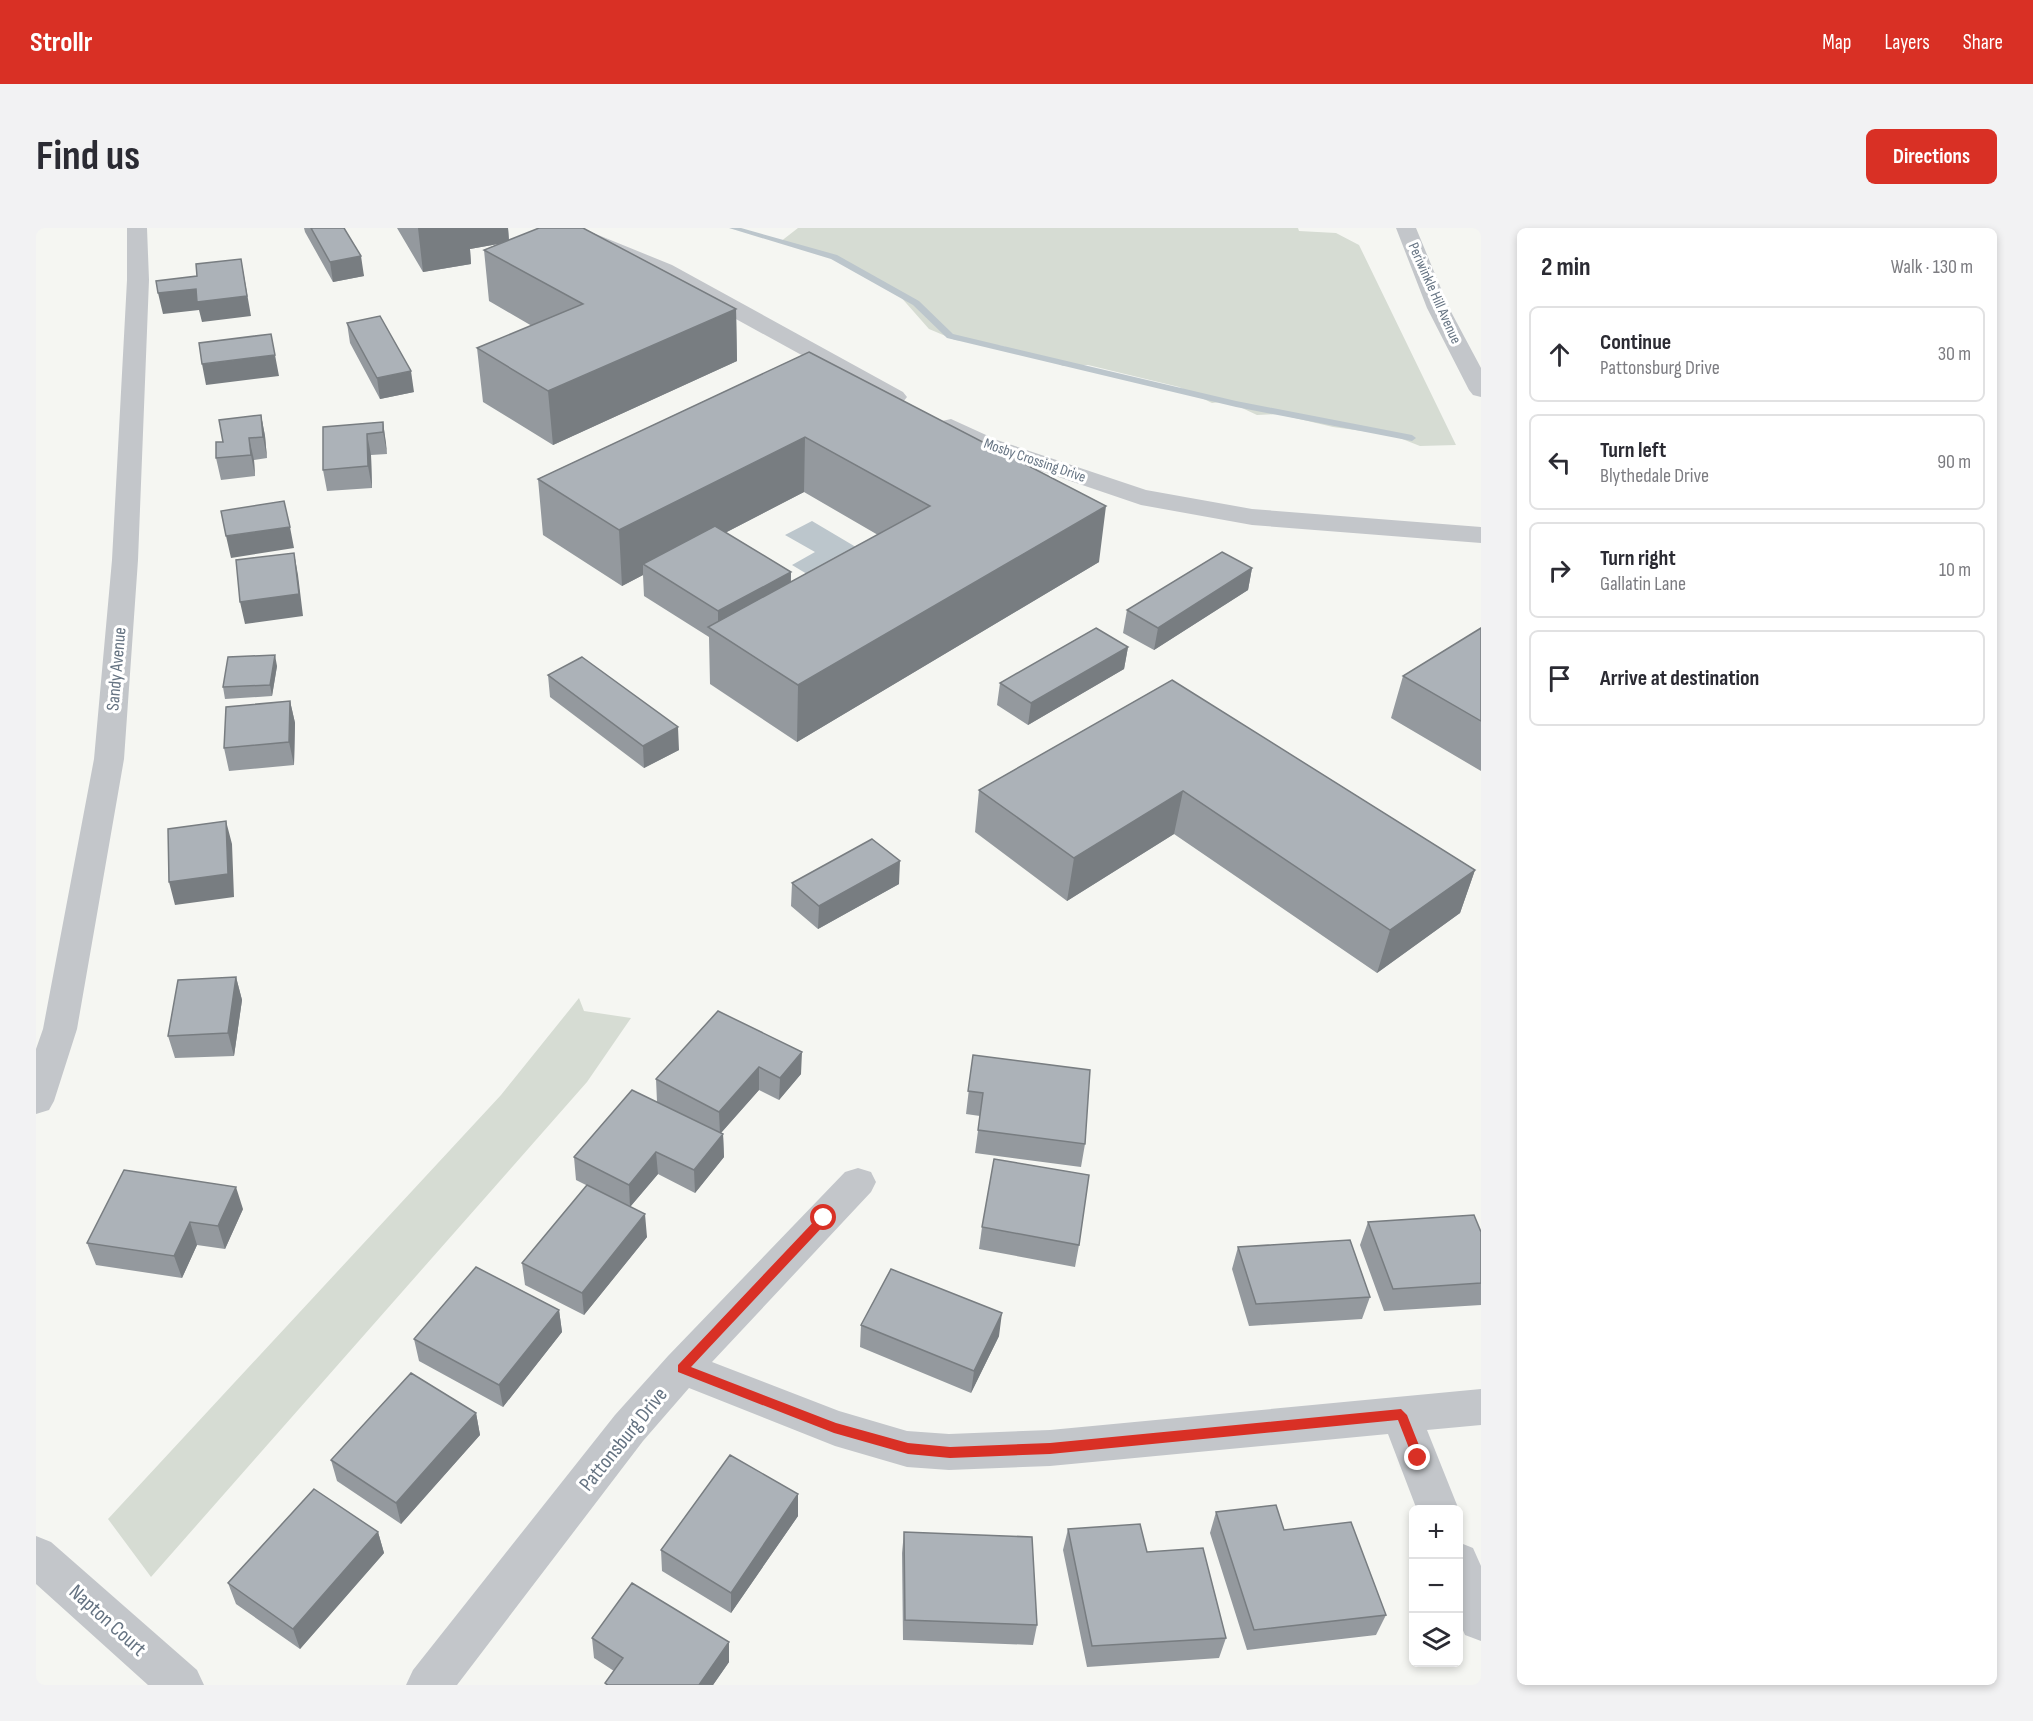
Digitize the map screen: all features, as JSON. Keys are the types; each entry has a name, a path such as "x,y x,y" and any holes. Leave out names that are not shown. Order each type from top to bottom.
{"street":[{"name":"Sandy Avenue","path":"36,1101 60,1029 109,759 125,560 138,280 137,228"},
{"name":"Mosby Crossing Drive","path":"563,228 664,270 822,359 988,445 1141,497 1252,517 1481,534"},
{"name":"Periwinkle Hill Avenue","path":"1406,228 1438,308 1481,390"},
{"name":"Pattonsburg Drive","path":"429,1685 629,1428 682,1368 858,1182"},
{"path":"682,1368 834,1428 908,1449 950,1452 1050,1448 1481,1407"},
{"path":"1401,1415 1436,1505"},
{"name":"Napton Court","path":"36,1556 181,1685"},
{"path":"1463,1575 1481,1620"}],"shaded area":[{"path":"798,228 1298,228 1299,231 1336,233 1359,245 1456,445 1420,446 1392,435 1333,427 1278,414 1257,415 1227,401 1212,403 1179,387 1088,365 1063,366 1042,356 1028,356 1003,346 955,340 929,329 899,295 821,252 780,242"},
{"path":"812,521 866,553 817,580 792,565 815,552 785,535"},
{"path":"579,998 584,1011 631,1018 587,1082 151,1577 108,1519 501,1095"}],"building":[{"path":"311,228 344,228 361,256 330,262"},
{"path":"539,228 583,228 736,309 548,391 477,348 583,304 484,250"},
{"path":"241,259 247,296 197,302 196,289 158,293 156,281 197,276 196,264"},
{"path":"380,316 411,371 377,378 347,323"},
{"path":"271,334 275,355 202,364 199,343"},
{"path":"809,352 1106,506 798,685 708,627 930,506 805,437 619,530 538,479"},
{"path":"261,415 263,437 249,438 251,455 216,458 216,442 223,442 219,420"},
{"path":"383,422 383,432 367,434 368,466 323,470 323,427"},
{"path":"284,501 290,527 226,536 221,511"},
{"path":"715,526 791,572 718,611 643,564"},
{"path":"1222,552 1252,568 1158,628 1127,610"},
{"path":"294,553 299,594 240,602 236,560"},
{"path":"1096,628 1128,647 1031,703 1000,683"},
{"path":"1481,628 1481,721 1403,676"},
{"path":"275,655 270,685 223,687 228,657"},
{"path":"582,657 678,727 643,746 548,675"},
{"path":"1172,680 1475,870 1390,930 1183,791 1074,858 979,790"},
{"path":"290,701 289,742 224,748 226,707"},
{"path":"226,821 228,874 169,882 168,829"},
{"path":"872,839 900,861 819,906 792,883"},
{"path":"236,977 228,1033 168,1036 178,980"},
{"path":"718,1011 802,1052 780,1078 759,1067 719,1112 656,1079"},
{"path":"973,1055 1090,1070 1085,1144 978,1130 983,1093 968,1091"},
{"path":"632,1090 723,1134 694,1170 656,1152 629,1185 574,1157"},
{"path":"994,1159 1089,1175 1079,1245 982,1227"},
{"path":"124,1170 236,1187 218,1226 190,1222 174,1256 87,1243"},
{"path":"587,1185 645,1214 582,1293 522,1263"},
{"path":"1474,1215 1481,1232 1481,1283 1393,1289 1368,1222"},
{"path":"1350,1240 1370,1297 1256,1304 1238,1247"},
{"path":"476,1267 559,1310 499,1385 414,1339"},
{"path":"891,1269 1002,1313 974,1371 861,1325"},
{"path":"411,1373 476,1413 396,1503 331,1460"},
{"path":"730,1455 798,1494 731,1593 661,1550"},
{"path":"314,1489 378,1532 293,1629 228,1583"},
{"path":"1276,1505 1284,1530 1351,1522 1386,1615 1254,1630 1216,1512"},
{"path":"1140,1524 1147,1552 1203,1548 1226,1638 1092,1646 1068,1529"},
{"path":"904,1532 1032,1537 1037,1625 905,1620"},
{"path":"632,1583 729,1642 699,1685 608,1685 605,1683 623,1658 592,1638"}],"waterway":[{"path":"733,228 834,257 916,303 950,336 1236,404 1412,438"}],"route":[{"path":"824,1218 682,1368 834,1428 908,1449 950,1452 1050,1448 1401,1415 1418,1458"}]}
